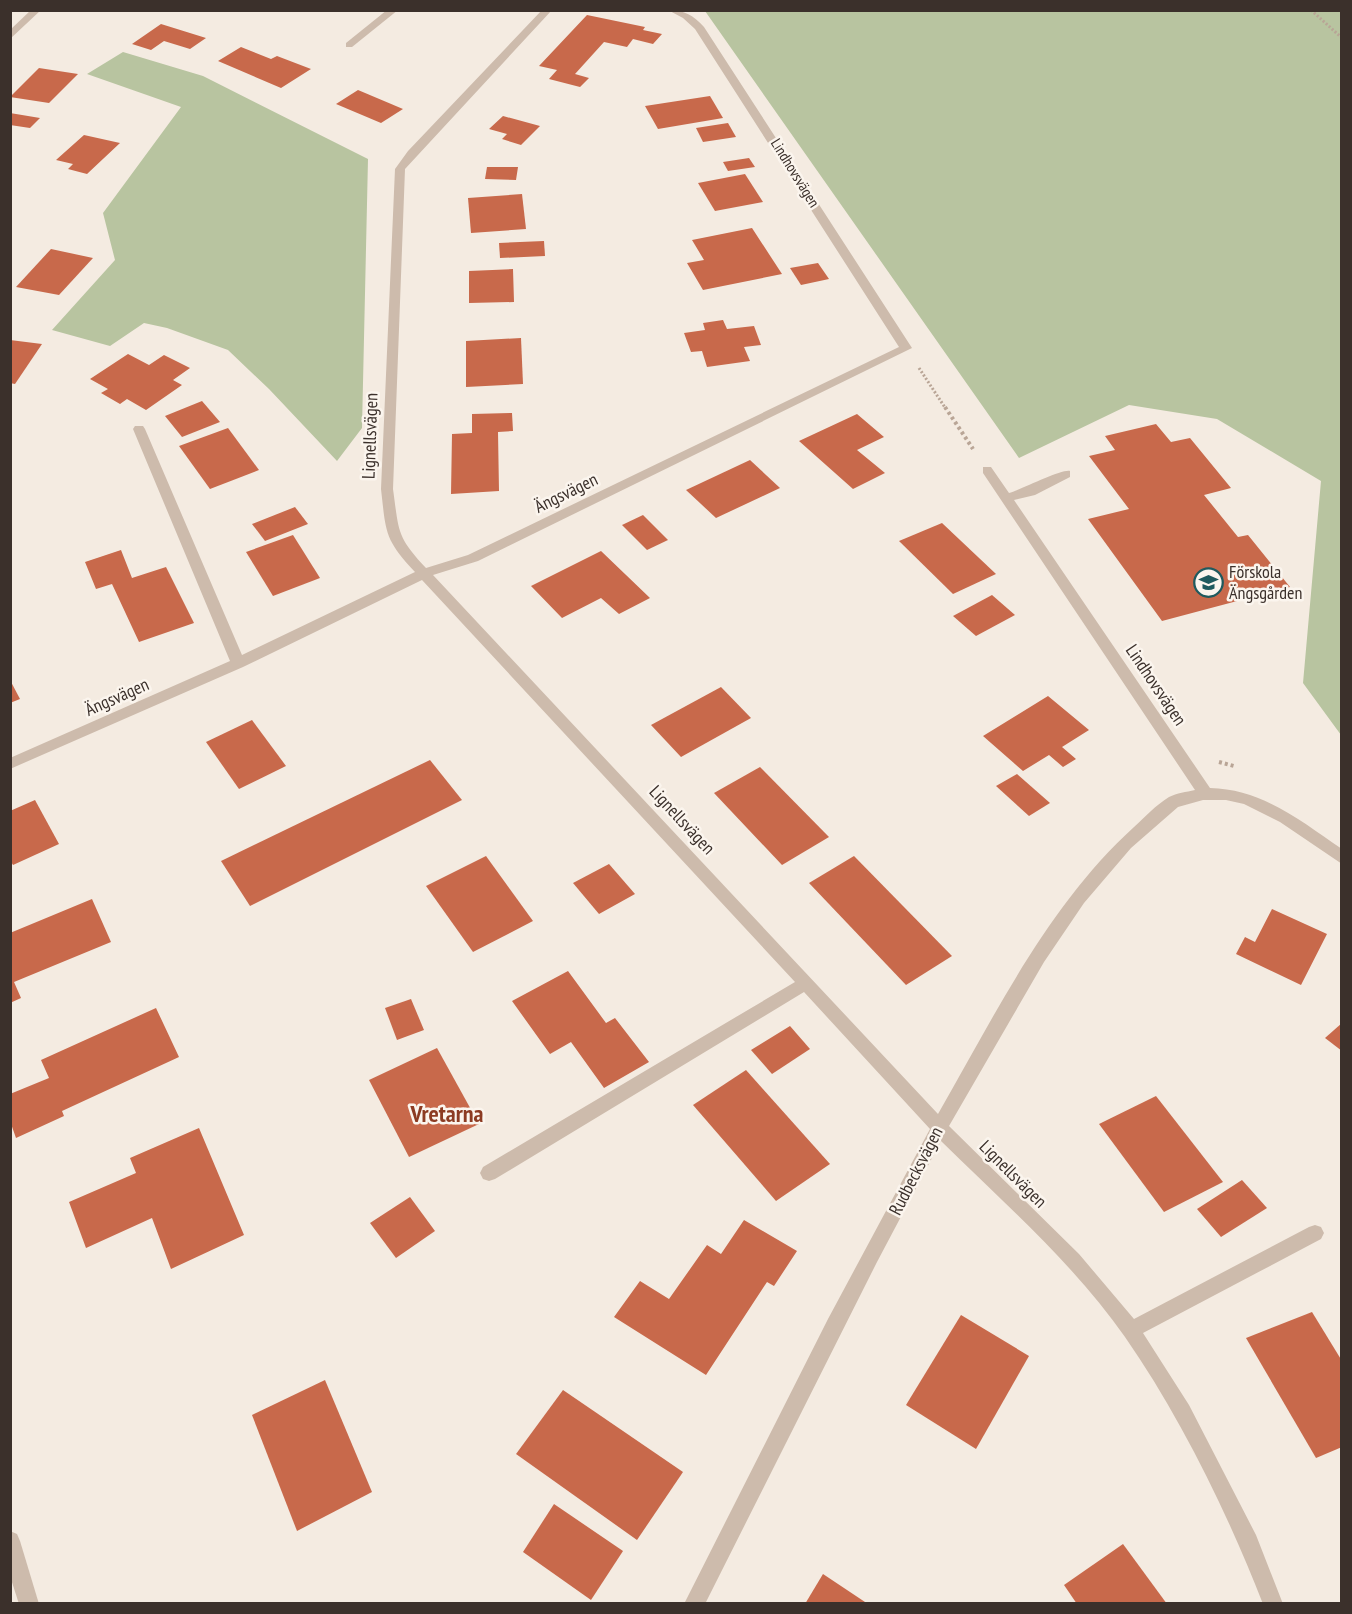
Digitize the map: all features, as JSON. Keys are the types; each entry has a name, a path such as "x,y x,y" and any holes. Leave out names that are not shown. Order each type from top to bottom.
{"street":[{"path":"10,36 36,10"},
{"path":"349,45 394,10"},
{"name":"Lignellsvägen","path":"548,10 407,158 400,169 387,489 393,533 400,548 939,1127 1073,1260 1131,1330 1182,1412 1239,1522 1273,1604"},
{"name":"Lindhovsvägen","path":"672,10 686,16 699,27 906,348"},
{"name":"Ängsvägen","path":"10,764 238,663 424,573 473,558 906,348"},
{"path":"140,429 238,663"},
{"name":"Lindhovsvägen","path":"987,470 1206,794"},
{"path":"1006,498 1030,492 1065,474"},
{"path":"1206,794 1245,796 1280,815 1341,858"},
{"name":"Rudbecksvägen","path":"694,1604 939,1127 1057,925 1130,838 1176,800 1206,794"},
{"path":"489,1173 806,983"},
{"path":"1131,1330 1315,1233"},
{"path":"10,1541 29,1604"}],"path":[{"path":"1311,10 1341,38"},
{"path":"906,348 987,470"}],"green space":[{"path":"705,11 1341,11 1341,735 1303,683 1321,481 1217,419 1129,405 1019,458"},
{"path":"123,52 203,76 368,159 362,428 337,461 269,389 228,350 167,328 144,323 110,346 52,330 115,260 103,213 181,107 87,74"}],"building":[{"path":"587,15 645,27 643,30 662,34 653,44 633,39 627,47 604,42 575,74 589,78 580,87 549,79 557,70 539,66"},
{"path":"161,24 206,38 190,49 164,41 151,50 132,44"},
{"path":"241,47 271,59 277,56 311,69 281,88 218,61"},
{"path":"39,68 78,74 49,103 10,97"},
{"path":"358,90 403,109 381,123 336,104"},
{"path":"710,96 723,118 658,129 645,106"},
{"path":"10,113 40,118 30,128 10,125"},
{"path":"503,116 540,126 521,145 502,139 507,134 489,129"},
{"path":"728,123 736,137 703,142 696,128"},
{"path":"84,135 120,143 87,174 68,169 73,164 56,160"},
{"path":"749,158 755,167 728,171 723,162"},
{"path":"487,167 518,167 516,180 485,179"},
{"path":"745,174 763,202 715,211 698,183"},
{"path":"522,194 526,229 471,233 468,198"},
{"path":"752,228 782,274 703,290 687,263 704,260 692,240"},
{"path":"544,241 545,256 500,258 499,243"},
{"path":"51,249 93,258 59,295 16,287"},
{"path":"818,263 829,279 801,285 790,268"},
{"path":"513,269 514,302 469,303 469,271"},
{"path":"723,320 727,329 754,326 761,345 744,347 750,361 707,367 702,351 691,352 684,333 705,330 703,323"},
{"path":"521,338 523,384 466,387 466,341"},
{"path":"10,340 42,344 15,384 10,383"},
{"path":"128,354 149,365 164,355 190,368 173,380 182,385 146,410 127,399 120,404 101,393 108,389 90,379"},
{"path":"202,401 220,422 182,437 165,416"},
{"path":"512,413 513,431 498,432 499,491 451,494 452,434 472,433 472,414"},
{"path":"857,414 884,437 857,450 885,473 853,489 799,441"},
{"path":"1156,424 1171,442 1190,438 1231,488 1204,495 1238,537 1248,535 1290,587 1162,621 1088,519 1129,509 1089,456 1115,450 1105,436"},
{"path":"228,428 259,470 210,489 179,446"},
{"path":"750,460 780,488 716,518 686,490"},
{"path":"295,507 308,524 265,541 252,524"},
{"path":"643,515 668,540 647,550 622,525"},
{"path":"942,523 996,574 953,594 899,541"},
{"path":"293,535 320,578 273,596 246,552"},
{"path":"121,550 132,578 166,567 194,623 139,642 112,584 96,589 85,562"},
{"path":"601,551 650,598 619,614 601,598 562,618 531,586"},
{"path":"992,595 1015,615 976,636 953,616"},
{"path":"10,680 20,699 10,703"},
{"path":"721,687 751,718 681,757 651,725"},
{"path":"1048,696 1089,730 1062,747 1076,759 1063,767 1049,755 1023,771 983,736"},
{"path":"252,720 286,766 239,789 206,742"},
{"path":"430,760 462,800 250,906 221,861"},
{"path":"760,767 829,837 782,865 714,793"},
{"path":"1017,774 1050,803 1029,816 996,786"},
{"path":"35,800 59,844 13,865 10,860 10,811"},
{"path":"486,856 533,921 473,952 426,886"},
{"path":"854,856 952,956 906,985 809,883"},
{"path":"609,864 635,894 599,914 573,883"},
{"path":"92,899 111,942 14,982 21,998 10,1003 10,933"},
{"path":"1272,909 1327,934 1301,985 1236,954 1245,937 1255,942"},
{"path":"568,971 606,1023 615,1018 649,1062 604,1088 571,1042 550,1054 512,1001"},
{"path":"411,999 424,1030 397,1040 385,1008"},
{"path":"156,1008 179,1057 62,1111 64,1116 16,1138 10,1121 10,1094 49,1078 41,1060"},
{"path":"1342,1023 1342,1051 1325,1038"},
{"path":"790,1026 810,1049 772,1074 751,1050"},
{"path":"437,1048 479,1124 409,1157 369,1080"},
{"path":"746,1070 830,1164 776,1201 693,1105"},
{"path":"1156,1096 1223,1182 1164,1212 1099,1124"},
{"path":"199,1128 244,1235 171,1269 152,1218 86,1248 69,1202 136,1173 130,1158"},
{"path":"1242,1180 1267,1208 1221,1237 1197,1209"},
{"path":"410,1197 435,1231 396,1258 370,1223"},
{"path":"744,1220 797,1251 774,1286 767,1282 706,1375 614,1317 640,1281 669,1299 707,1245 721,1254"},
{"path":"1312,1312 1342,1361 1342,1447 1316,1458 1246,1338"},
{"path":"961,1315 1029,1356 976,1449 906,1405"},
{"path":"325,1380 372,1492 297,1531 252,1415"},
{"path":"563,1390 683,1472 637,1540 516,1454"},
{"path":"554,1504 623,1551 591,1600 523,1552"},
{"path":"1123,1544 1167,1604 1077,1604 1064,1585"},
{"path":"823,1574 868,1604 805,1604"}],"place":[{"name":"Förskola Ängsgården","path":"1208,582"}],"district":[{"name":"Vretarna","path":"447,1114"}]}
